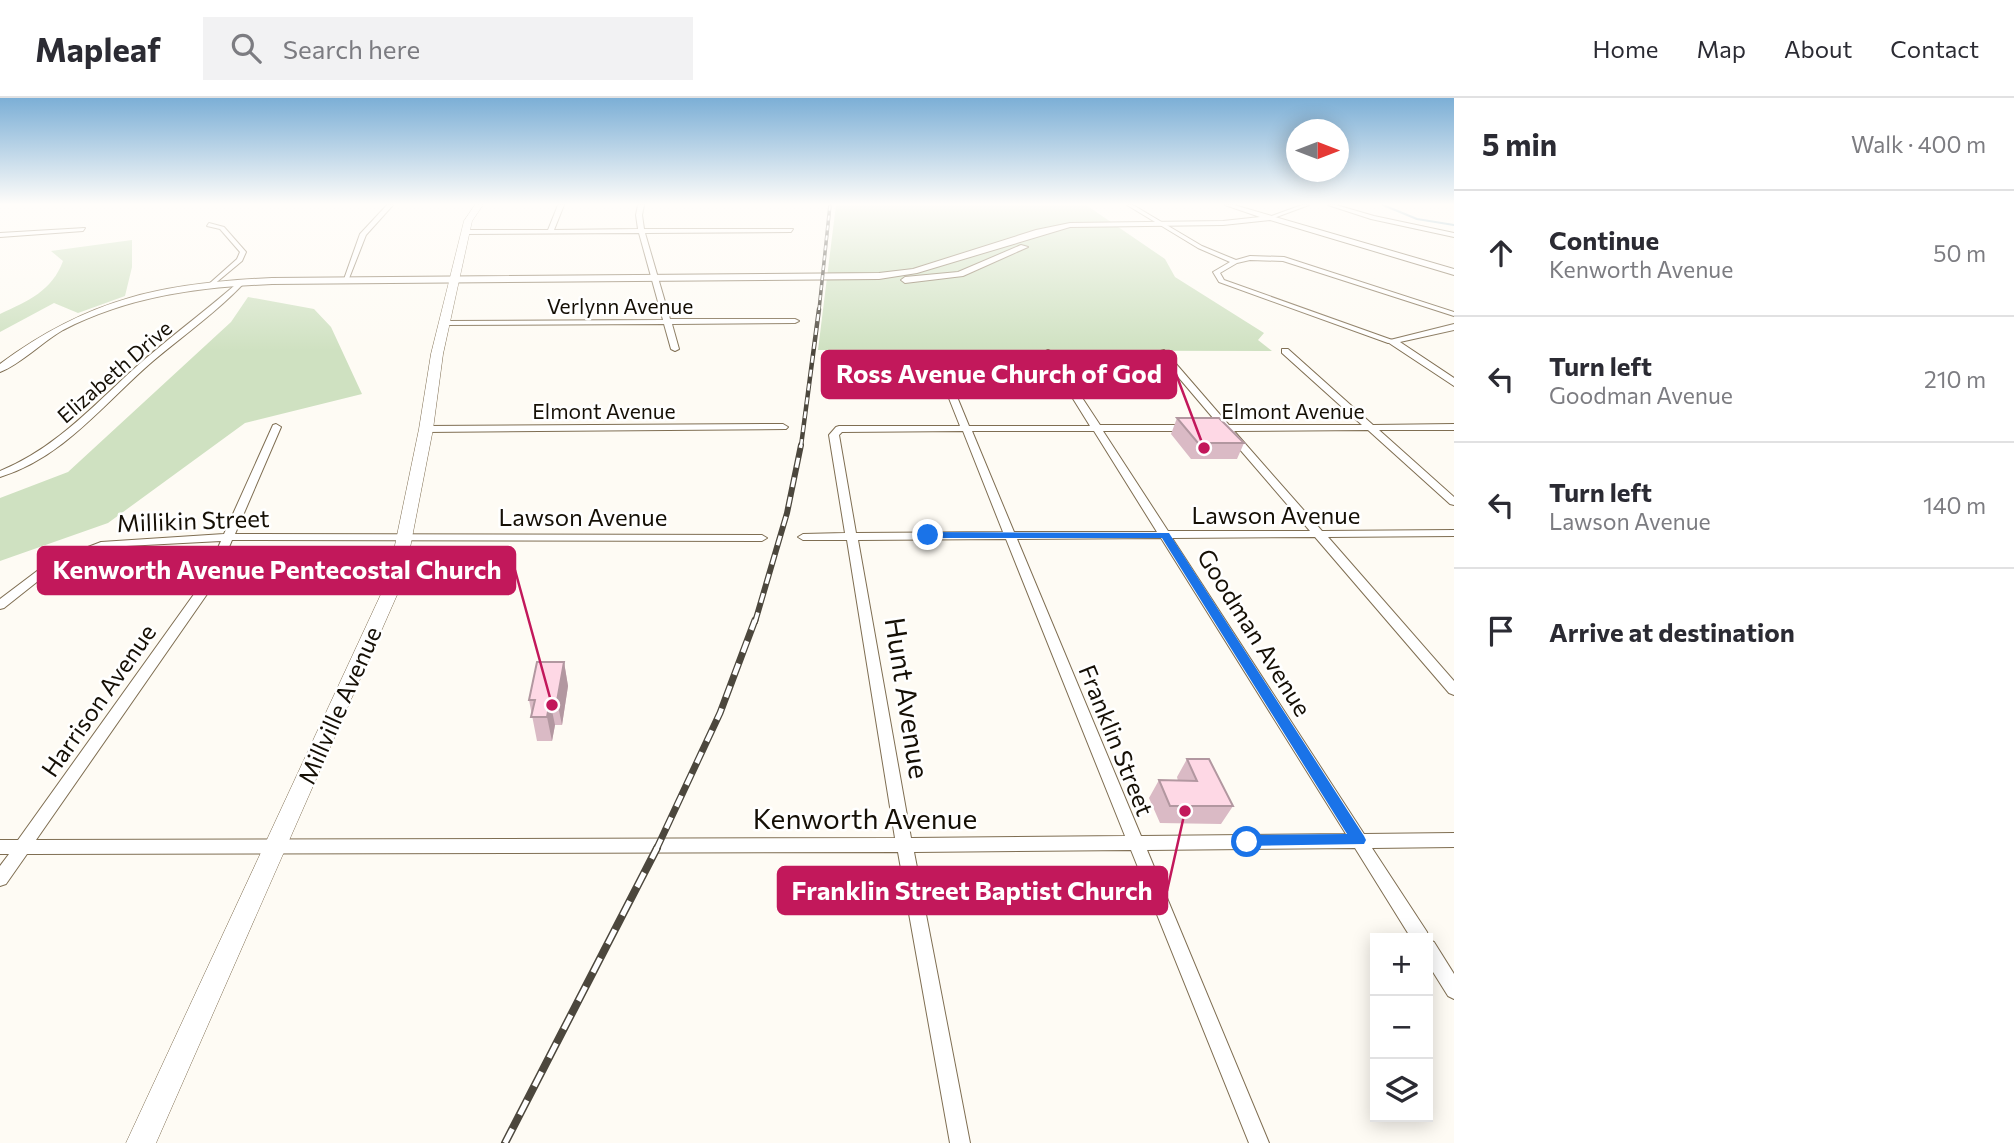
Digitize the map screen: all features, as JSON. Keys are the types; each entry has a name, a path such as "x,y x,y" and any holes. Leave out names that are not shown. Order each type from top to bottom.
{"main road":[{"name":"Millville Avenue","path":"141,1143 396,579 426,429 437,354 460,254"}],"street":[{"path":"212,284 240,260 242,254"},
{"path":"345,281 355,254"},
{"path":"648,254 676,349"},
{"path":"0,369 55,330 108,306 164,290 212,284 243,281 879,276 914,271 971,254"},
{"path":"821,277 878,280 943,277 978,268 1009,254"},
{"path":"1215,254 1234,262"},
{"path":"1392,254 1454,272"},
{"path":"1454,314 1284,259 1263,257 1234,262 1216,272 1221,281 1391,341 1408,349 1454,383"},
{"name":"Elizabeth Drive","path":"0,474 28,463 61,441 148,361 243,281"},
{"name":"Verlynn Avenue","path":"446,323 795,321"},
{"path":"1391,341 1454,327"},
{"path":"1285,351 1454,502"},
{"name":"Franklin Street","path":"935,352 1259,1143"},
{"name":"Goodman Avenue","path":"1048,352 1418,933"},
{"path":"1161,352 1454,690"},
{"name":"Harrison Avenue","path":"0,878 208,584 276,427"},
{"name":"Elmont Avenue","path":"426,429 783,427"},
{"name":"Elmont Avenue","path":"839,429 1454,427"},
{"name":"Hunt Avenue","path":"839,429 834,435 904,844 960,1143"},
{"name":"Lawson Avenue","path":"803,537 1454,533"},
{"name":"Millikin Street","path":"0,604 53,564 105,544 229,537 405,537"},
{"name":"Lawson Avenue","path":"405,537 762,538"},
{"name":"Kenworth Avenue","path":"0,848 1454,839"},
{"path":"1433,956 1454,989"}],"green space":[{"path":"54,254 132,254 132,267 125,296 78,313 54,303 0,332 0,314 46,288 63,261"},
{"path":"830,254 1157,254 1165,259 1175,277 1264,333 1258,340 1272,351 818,350"},
{"path":"248,297 314,309 331,327 362,394 245,423 108,523 0,561 0,498 68,472 231,322"}],"building":[{"path":"1177,418 1219,418 1244,443 1198,443"},
{"path":"537,662 564,662 557,701 550,701 547,717 531,717 535,700 529,700"},
{"path":"1187,759 1209,759 1233,806 1170,806 1159,780 1197,781"}],"railway":[{"path":"819,310 825,254"},
{"path":"801,446 819,309"},
{"path":"755,622 787,513 801,445"},
{"path":"656,849 720,713 755,620"},
{"path":"505,1143 656,849"}],"place":[{"name":"Ross Avenue Church of God","path":"1204,448"},
{"name":"Kenworth Avenue Pentecostal Church","path":"552,705"},
{"name":"Franklin Street Baptist Church","path":"1185,811"}],"route":[{"path":"928,535 1165,535 1358,840 1247,842"}]}
